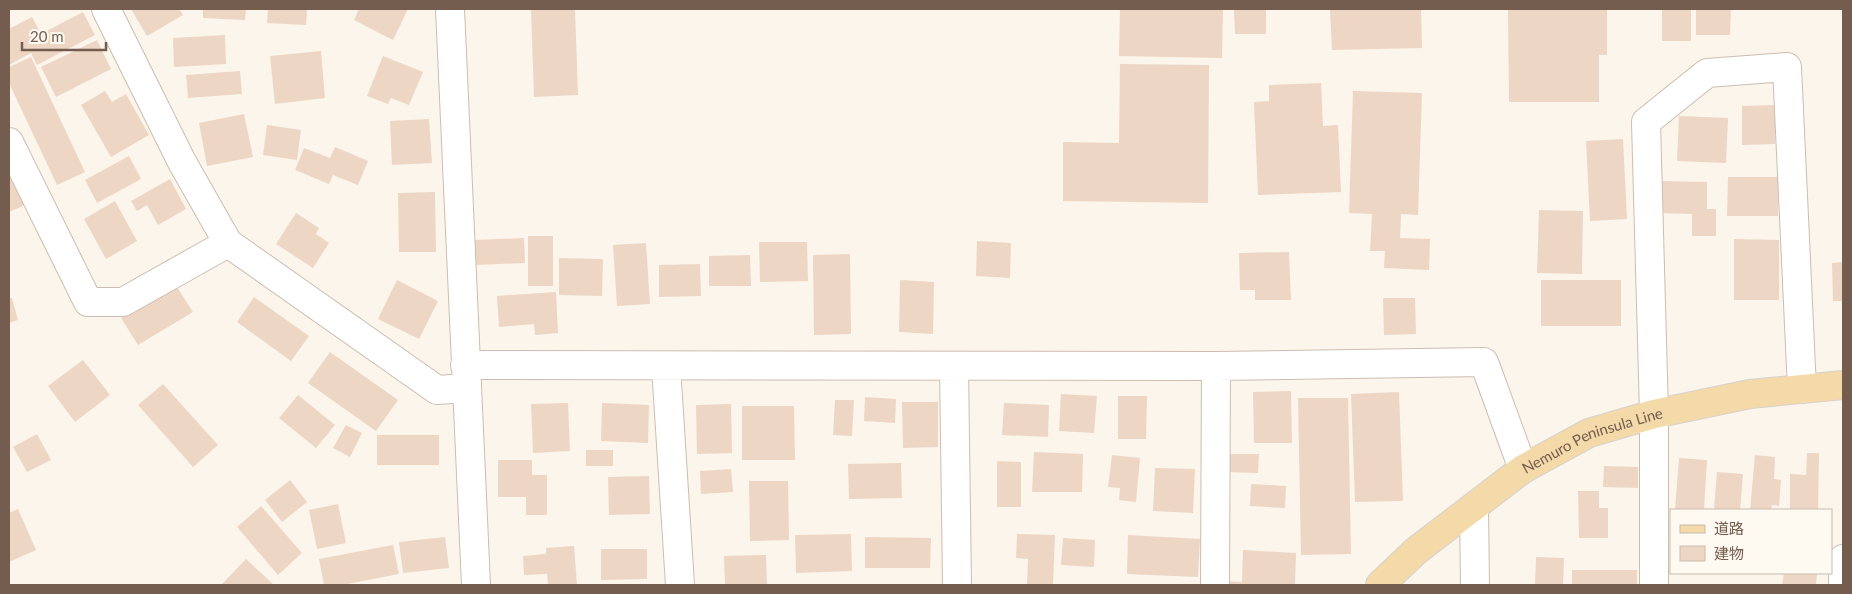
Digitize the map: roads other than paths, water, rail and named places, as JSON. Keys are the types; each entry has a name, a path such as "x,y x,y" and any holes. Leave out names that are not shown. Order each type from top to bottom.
{"main road":[{"name":"Nemuro Peninsula Line","path":"1380,585 1417,550 1474,509 1523,469 1589,433 1654,414 1750,394 1843,385"}],"street":[{"path":"106,9 182,162 228,243 437,390 466,376 666,366 1216,366 1484,362 1523,469"},
{"path":"450,9 476,585"},
{"path":"1654,585 1654,414 1646,122 1707,73 1787,66 1802,389"},
{"path":"9,142 88,302 122,302 228,243"},
{"path":"666,366 680,585"},
{"path":"954,366 957,585"},
{"path":"1215,585 1216,366"},
{"path":"1474,509 1475,585"},
{"path":"1843,558 1843,585"}]}
